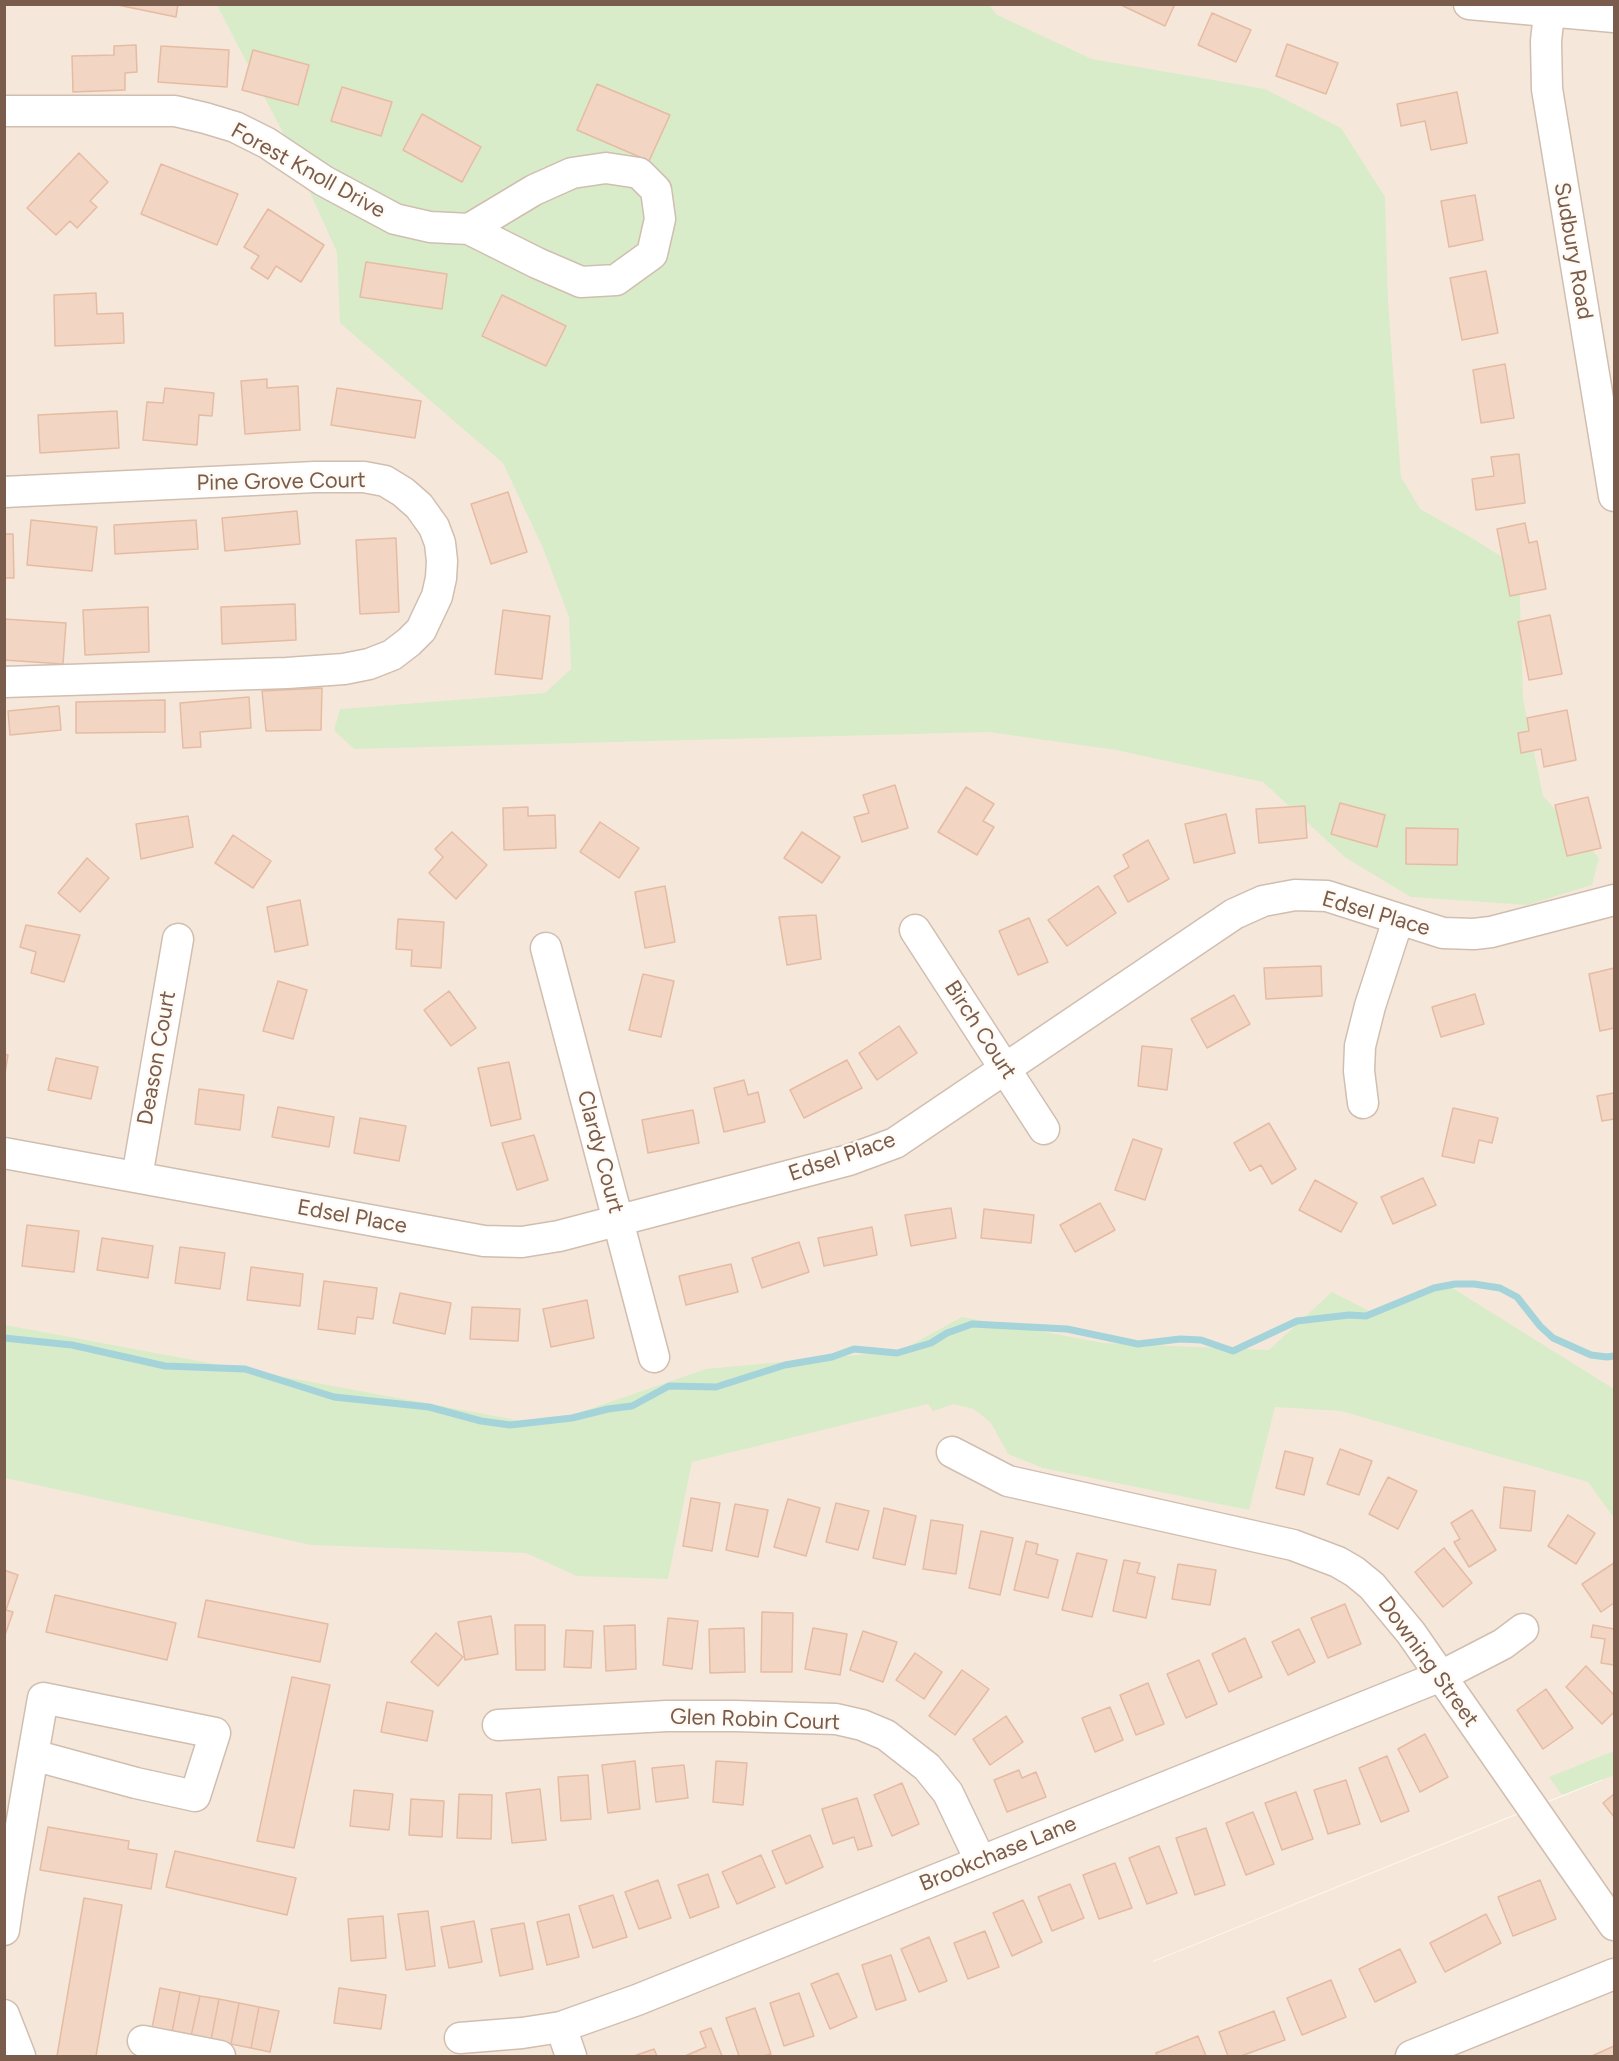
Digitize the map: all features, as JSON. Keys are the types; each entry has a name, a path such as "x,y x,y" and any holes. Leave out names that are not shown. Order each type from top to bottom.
{"street":[{"path":"1469,4 1550,8 1614,17"},
{"name":"Sudbury Road","path":"1550,8 1546,41 1547,89 1614,488"},
{"name":"Forest Knoll Drive","path":"4,111 175,111 205,118 235,127 267,143 324,181 394,219 430,227 469,229 581,282 616,280 652,254 660,219 656,190 639,173 606,168 572,173 534,190 469,229"},
{"name":"Pine Grove Court","path":"4,492 364,477 385,482 403,492 419,506 434,527 440,543 442,561 437,596 421,630 410,642 392,655 369,664 344,669 287,673 4,682"},
{"name":"Edsel Place","path":"4,1153 484,1241 522,1242 618,1222 849,1160 895,1143 1224,920 1263,901 1295,895 1327,896 1443,933 1474,934 1491,932 1614,900"},
{"path":"1363,1103 1359,1071 1360,1046 1370,1006 1398,920"},
{"name":"Birch Court","path":"915,930 1044,1129"},
{"name":"Deason Court","path":"137,1177 178,939"},
{"name":"Clardy Court","path":"546,948 654,1357"},
{"name":"Downing Street","path":"952,1452 1008,1481 1293,1545 1338,1562 1355,1572 1372,1586 1411,1632 1614,1925"},
{"name":"Brookchase Lane","path":"460,2038 561,2027 637,2000 1441,1676 1503,1644 1523,1629"},
{"path":"4,1930 33,1755 43,1698 214,1733 195,1797 33,1755"},
{"name":"Glen Robin Court","path":"498,1725 656,1717 735,1716 827,1718 862,1725 886,1735 927,1767 948,1794 980,1860"},
{"path":"1411,2056 1614,1974"},
{"path":"4,2015 21,2056"},
{"path":"561,2027 571,2056"},
{"path":"143,2041 207,2055"}],"shaded area":[{"path":"4,5 1614,5 1614,2056 5,2056","holes":["1602,1779 1603,1780 1153,1962"]}],"green space":[{"path":"217,5 989,5 997,15 1092,59 1265,89 1341,128 1385,197 1388,302 1401,477 1420,509 1519,568 1523,699 1543,796 1599,858 1592,885 1527,905 1411,897 1346,858 1263,782 1116,750 988,732 354,749 334,730 340,709 545,693 571,669 569,617 543,548 503,463 340,323 337,252 282,131"},
{"path":"1446,1284 1614,1389 1614,1518 1588,1482 1341,1411 1275,1407 1249,1510 1043,1468 1008,1454 991,1423 974,1409 953,1404 933,1411 928,1404 692,1462 668,1579 577,1576 526,1553 311,1545 5,1478 5,1325 543,1425 706,1369 900,1351 962,1317 1104,1343 1269,1350 1332,1292 1375,1314"},
{"path":"1614,1751 1614,1775 1562,1795 1549,1777"}],"building":[{"path":"113,4 178,4 176,17"},
{"path":"1119,4 1175,4 1165,26"},
{"path":"1212,13 1251,30 1236,62 1198,45"},
{"path":"1287,44 1338,63 1326,94 1276,76"},
{"path":"136,45 137,72 125,73 125,90 73,92 72,56 114,55 114,46"},
{"path":"161,46 229,50 227,87 158,82"},
{"path":"253,50 309,65 298,105 242,90"},
{"path":"597,84 670,115 649,161 577,130"},
{"path":"342,87 392,102 381,136 331,121"},
{"path":"1457,92 1467,143 1431,150 1425,121 1401,126 1397,104"},
{"path":"422,114 481,147 462,182 403,150"},
{"path":"79,153 108,182 90,201 97,207 77,228 70,221 56,235 27,208"},
{"path":"161,164 238,194 217,245 141,214"},
{"path":"1475,195 1483,240 1449,247 1441,201"},
{"path":"268,209 324,245 301,282 276,266 268,279 251,268 259,256 244,247"},
{"path":"366,262 447,274 442,309 360,297"},
{"path":"1486,271 1498,333 1462,340 1450,278"},
{"path":"96,293 97,314 123,313 124,343 55,346 54,295"},
{"path":"502,295 566,326 546,366 482,336"},
{"path":"1505,364 1514,418 1481,423 1473,370"},
{"path":"267,379 267,388 298,386 300,430 245,434 241,381"},
{"path":"165,388 214,393 212,416 199,415 197,445 143,440 147,402 163,403"},
{"path":"337,388 421,401 415,438 331,425"},
{"path":"117,411 119,448 40,453 38,415"},
{"path":"1519,454 1525,503 1476,510 1472,479 1494,476 1491,457"},
{"path":"508,492 527,552 491,564 471,504"},
{"path":"297,511 300,544 225,551 222,518"},
{"path":"31,520 97,527 92,571 27,565"},
{"path":"196,520 198,549 115,554 114,525"},
{"path":"1525,523 1529,543 1537,541 1546,589 1510,596 1497,529"},
{"path":"4,534 13,534 14,578 4,578"},
{"path":"396,538 399,612 360,614 356,540"},
{"path":"295,604 296,640 222,644 221,607"},
{"path":"148,607 149,652 85,655 83,610"},
{"path":"503,610 550,616 542,679 495,674"},
{"path":"1550,615 1562,674 1529,680 1518,622"},
{"path":"4,619 66,623 63,664 4,660"},
{"path":"322,688 321,730 266,731 262,691"},
{"path":"249,697 251,728 200,732 201,747 183,748 180,703"},
{"path":"165,700 165,732 76,733 76,702"},
{"path":"59,706 61,730 10,735 8,711"},
{"path":"1567,710 1576,760 1544,767 1541,749 1521,753 1518,733 1529,731 1527,718"},
{"path":"895,785 908,828 862,842 854,817 869,813 863,795"},
{"path":"966,787 994,804 983,821 994,827 977,855 938,832"},
{"path":"1588,797 1601,848 1567,856 1555,805"},
{"path":"1340,803 1385,815 1377,847 1331,834"},
{"path":"1305,806 1307,838 1259,843 1256,809"},
{"path":"528,807 528,816 555,815 556,848 504,850 503,808"},
{"path":"1226,814 1235,853 1194,863 1185,824"},
{"path":"188,816 193,847 141,859 136,824"},
{"path":"600,822 639,848 619,878 580,852"},
{"path":"1406,828 1458,829 1457,865 1406,864"},
{"path":"452,832 487,865 456,899 429,873 443,857 435,849"},
{"path":"802,832 840,857 822,883 784,858"},
{"path":"233,835 271,861 253,888 215,863"},
{"path":"1148,840 1169,879 1128,902 1114,876 1129,867 1123,855"},
{"path":"87,858 109,878 80,912 58,893"},
{"path":"665,886 675,942 645,948 635,892"},
{"path":"1098,886 1116,913 1067,946 1048,920"},
{"path":"300,900 308,945 275,952 267,907"},
{"path":"816,915 821,959 787,965 779,917"},
{"path":"1029,918 1048,962 1018,975 999,931"},
{"path":"398,919 444,922 441,968 411,966 412,950 396,949"},
{"path":"26,925 80,935 64,982 31,973 36,952 20,947"},
{"path":"1321,966 1322,996 1266,999 1264,968"},
{"path":"1614,968 1614,1028 1600,1031 1589,974"},
{"path":"643,974 674,981 661,1037 629,1030"},
{"path":"278,981 307,990 293,1039 263,1031"},
{"path":"449,991 476,1028 451,1046 424,1010"},
{"path":"1475,994 1484,1024 1441,1037 1432,1007"},
{"path":"1234,995 1250,1024 1207,1048 1191,1019"},
{"path":"899,1026 917,1053 877,1080 859,1053"},
{"path":"1142,1046 1172,1049 1167,1090 1138,1086"},
{"path":"4,1054 8,1055 4,1080"},
{"path":"56,1058 98,1067 91,1099 48,1090"},
{"path":"847,1060 862,1088 804,1118 790,1090"},
{"path":"509,1062 521,1119 491,1126 478,1068"},
{"path":"744,1080 748,1095 758,1092 765,1122 724,1132 714,1088"},
{"path":"199,1089 244,1095 240,1130 195,1124"},
{"path":"1614,1093 1614,1119 1602,1121 1597,1096"},
{"path":"278,1107 334,1117 329,1147 272,1137"},
{"path":"1453,1108 1498,1118 1492,1143 1479,1140 1474,1163 1442,1156"},
{"path":"693,1110 699,1143 648,1153 642,1120"},
{"path":"360,1118 406,1126 399,1161 354,1153"},
{"path":"1269,1123 1296,1169 1272,1184 1261,1165 1250,1171 1234,1143"},
{"path":"534,1135 548,1180 517,1190 502,1143"},
{"path":"1133,1139 1162,1149 1145,1200 1115,1190"},
{"path":"1423,1178 1436,1205 1393,1224 1381,1197"},
{"path":"1315,1180 1357,1203 1341,1232 1299,1210"},
{"path":"1100,1203 1115,1230 1075,1252 1060,1225"},
{"path":"951,1208 956,1238 911,1246 905,1215"},
{"path":"984,1209 1034,1215 1031,1243 981,1238"},
{"path":"27,1225 79,1231 74,1272 22,1266"},
{"path":"872,1227 877,1255 824,1266 818,1238"},
{"path":"102,1238 153,1246 148,1278 97,1270"},
{"path":"799,1242 809,1272 762,1288 752,1258"},
{"path":"180,1247 225,1253 220,1289 175,1283"},
{"path":"731,1264 738,1292 686,1305 679,1276"},
{"path":"251,1267 303,1274 300,1306 247,1300"},
{"path":"324,1281 377,1288 373,1319 357,1317 355,1334 318,1329"},
{"path":"400,1293 451,1303 445,1334 393,1323"},
{"path":"587,1300 594,1338 551,1347 543,1309"},
{"path":"472,1307 520,1309 518,1341 470,1339"},
{"path":"1340,1449 1372,1461 1359,1495 1327,1484"},
{"path":"1285,1451 1313,1458 1304,1495 1276,1488"},
{"path":"1388,1477 1417,1491 1398,1529 1369,1514"},
{"path":"1504,1487 1535,1491 1531,1531 1500,1528"},
{"path":"691,1498 720,1503 712,1551 683,1546"},
{"path":"788,1499 820,1508 806,1556 774,1547"},
{"path":"836,1503 869,1511 858,1550 826,1542"},
{"path":"735,1504 768,1510 758,1557 726,1550"},
{"path":"884,1508 916,1516 905,1565 873,1558"},
{"path":"1472,1510 1496,1550 1469,1567 1454,1542 1460,1539 1451,1523"},
{"path":"1568,1515 1595,1533 1576,1564 1548,1546"},
{"path":"931,1520 963,1525 956,1574 923,1569"},
{"path":"981,1531 1013,1538 1000,1595 969,1588"},
{"path":"1026,1541 1038,1544 1036,1554 1058,1560 1048,1598 1014,1590"},
{"path":"1444,1548 1472,1583 1443,1607 1415,1572"},
{"path":"1077,1553 1107,1560 1092,1617 1062,1610"},
{"path":"1124,1560 1140,1563 1137,1573 1155,1577 1146,1618 1113,1611"},
{"path":"1614,1563 1614,1603 1601,1612 1582,1584"},
{"path":"1178,1564 1216,1570 1210,1605 1172,1599"},
{"path":"4,1570 18,1575 6,1610 13,1612 4,1638"},
{"path":"55,1595 176,1623 167,1660 46,1632"},
{"path":"206,1600 328,1624 320,1662 198,1637"},
{"path":"1345,1604 1361,1644 1328,1658 1311,1618"},
{"path":"762,1612 793,1613 792,1672 761,1672"},
{"path":"491,1616 498,1654 465,1660 458,1622"},
{"path":"668,1618 698,1621 692,1669 663,1665"},
{"path":"515,1625 545,1625 545,1670 516,1670"},
{"path":"635,1625 636,1669 606,1671 604,1626"},
{"path":"1593,1625 1614,1629 1614,1665 1601,1663 1605,1639 1591,1637"},
{"path":"744,1628 745,1672 710,1673 709,1629"},
{"path":"813,1628 847,1634 840,1675 805,1669"},
{"path":"1299,1629 1315,1662 1288,1675 1272,1642"},
{"path":"566,1630 593,1631 591,1668 564,1667"},
{"path":"863,1631 897,1642 883,1682 850,1670"},
{"path":"436,1633 463,1657 438,1686 411,1662"},
{"path":"1245,1638 1262,1677 1229,1692 1212,1654"},
{"path":"915,1653 942,1672 924,1699 896,1680"},
{"path":"1199,1660 1217,1704 1186,1718 1167,1674"},
{"path":"1586,1666 1614,1695 1614,1712 1602,1724 1566,1687"},
{"path":"962,1670 989,1689 955,1735 929,1716"},
{"path":"292,1677 330,1685 294,1848 257,1841"},
{"path":"1148,1683 1164,1724 1136,1735 1120,1695"},
{"path":"1546,1689 1573,1728 1543,1749 1517,1710"},
{"path":"387,1702 433,1711 427,1741 381,1732"},
{"path":"1110,1707 1123,1740 1095,1752 1082,1718"},
{"path":"1006,1716 1023,1742 990,1765 973,1739"},
{"path":"1425,1734 1448,1777 1420,1792 1398,1749"},
{"path":"1387,1756 1409,1811 1381,1822 1359,1768"},
{"path":"635,1761 640,1809 608,1813 602,1765"},
{"path":"716,1761 747,1763 743,1805 713,1802"},
{"path":"684,1765 688,1798 656,1802 652,1768"},
{"path":"1019,1770 1022,1778 1036,1772 1046,1797 1007,1812 994,1780"},
{"path":"588,1775 591,1819 561,1821 558,1777"},
{"path":"1346,1780 1360,1824 1328,1834 1314,1790"},
{"path":"902,1783 919,1824 892,1836 874,1795"},
{"path":"540,1789 546,1840 512,1843 506,1793"},
{"path":"354,1790 393,1794 389,1830 350,1826"},
{"path":"1296,1792 1313,1839 1282,1850 1265,1803"},
{"path":"459,1794 492,1795 491,1839 457,1838"},
{"path":"1614,1794 1614,1817 1603,1803"},
{"path":"857,1798 872,1846 858,1850 854,1837 833,1844 822,1809"},
{"path":"411,1799 444,1801 442,1837 409,1835"},
{"path":"1253,1812 1274,1864 1246,1875 1226,1823"},
{"path":"48,1827 129,1841 128,1849 157,1854 151,1889 40,1870"},
{"path":"1206,1828 1225,1885 1195,1895 1176,1838"},
{"path":"810,1835 823,1867 786,1884 772,1851"},
{"path":"1159,1846 1177,1893 1147,1904 1129,1858"},
{"path":"175,1851 296,1878 287,1915 166,1887"},
{"path":"761,1855 775,1887 737,1904 722,1872"},
{"path":"1115,1863 1132,1908 1099,1919 1083,1875"},
{"path":"708,1874 719,1907 690,1918 678,1885"},
{"path":"658,1880 671,1918 639,1929 625,1892"},
{"path":"1540,1880 1556,1919 1513,1936 1498,1897"},
{"path":"1070,1884 1084,1918 1052,1931 1038,1897"},
{"path":"613,1895 627,1937 593,1948 579,1906"},
{"path":"84,1898 122,1905 96,2056 57,2056"},
{"path":"1023,1900 1042,1942 1012,1956 993,1913"},
{"path":"428,1911 435,1966 406,1970 398,1914"},
{"path":"569,1914 579,1957 547,1965 537,1922"},
{"path":"1486,1914 1501,1943 1445,1972 1430,1943"},
{"path":"383,1916 386,1958 351,1961 348,1919"},
{"path":"474,1921 482,1962 449,1968 441,1927"},
{"path":"524,1923 533,1969 500,1976 491,1929"},
{"path":"985,1931 999,1967 968,1979 954,1943"},
{"path":"929,1937 947,1981 919,1992 901,1949"},
{"path":"1400,1949 1416,1982 1375,2002 1359,1969"},
{"path":"891,1955 906,2000 876,2010 862,1965"},
{"path":"838,1973 857,2017 830,2029 811,1984"},
{"path":"1331,1980 1346,2017 1302,2035 1287,1998"},
{"path":"160,1988 180,1992 172,2032 152,2028"},
{"path":"339,1988 386,1995 381,2029 334,2023"},
{"path":"180,1992 200,1996 191,2036 172,2032"},
{"path":"799,1993 814,2036 784,2046 770,2003"},
{"path":"200,1996 219,1999 211,2040 191,2036"},
{"path":"219,1999 239,2003 231,2044 211,2040"},
{"path":"239,2003 259,2007 251,2048 231,2044"},
{"path":"259,2007 279,2011 270,2052 251,2048"},
{"path":"755,2008 771,2054 739,2056 726,2018"},
{"path":"1274,2011 1285,2040 1241,2056 1228,2056 1219,2032"},
{"path":"711,2028 722,2056 685,2056 706,2047 700,2032"},
{"path":"1198,2036 1206,2056 1157,2056 1156,2053"},
{"path":"1614,2046 1614,2056 1592,2056"},
{"path":"654,2049 657,2056 634,2056"}],"waterway":[{"path":"4,1338 72,1345 165,1366 245,1369 334,1397 429,1407 481,1421 510,1425 572,1418 632,1406 669,1386 716,1387 785,1365 832,1357 854,1349 897,1353 931,1343 947,1333 972,1324 1067,1329 1138,1344 1180,1339 1201,1340 1233,1351 1297,1321 1349,1315 1366,1316 1434,1288 1455,1284 1500,1288 1517,1297 1540,1326 1553,1338 1591,1355 1614,1356"}]}
